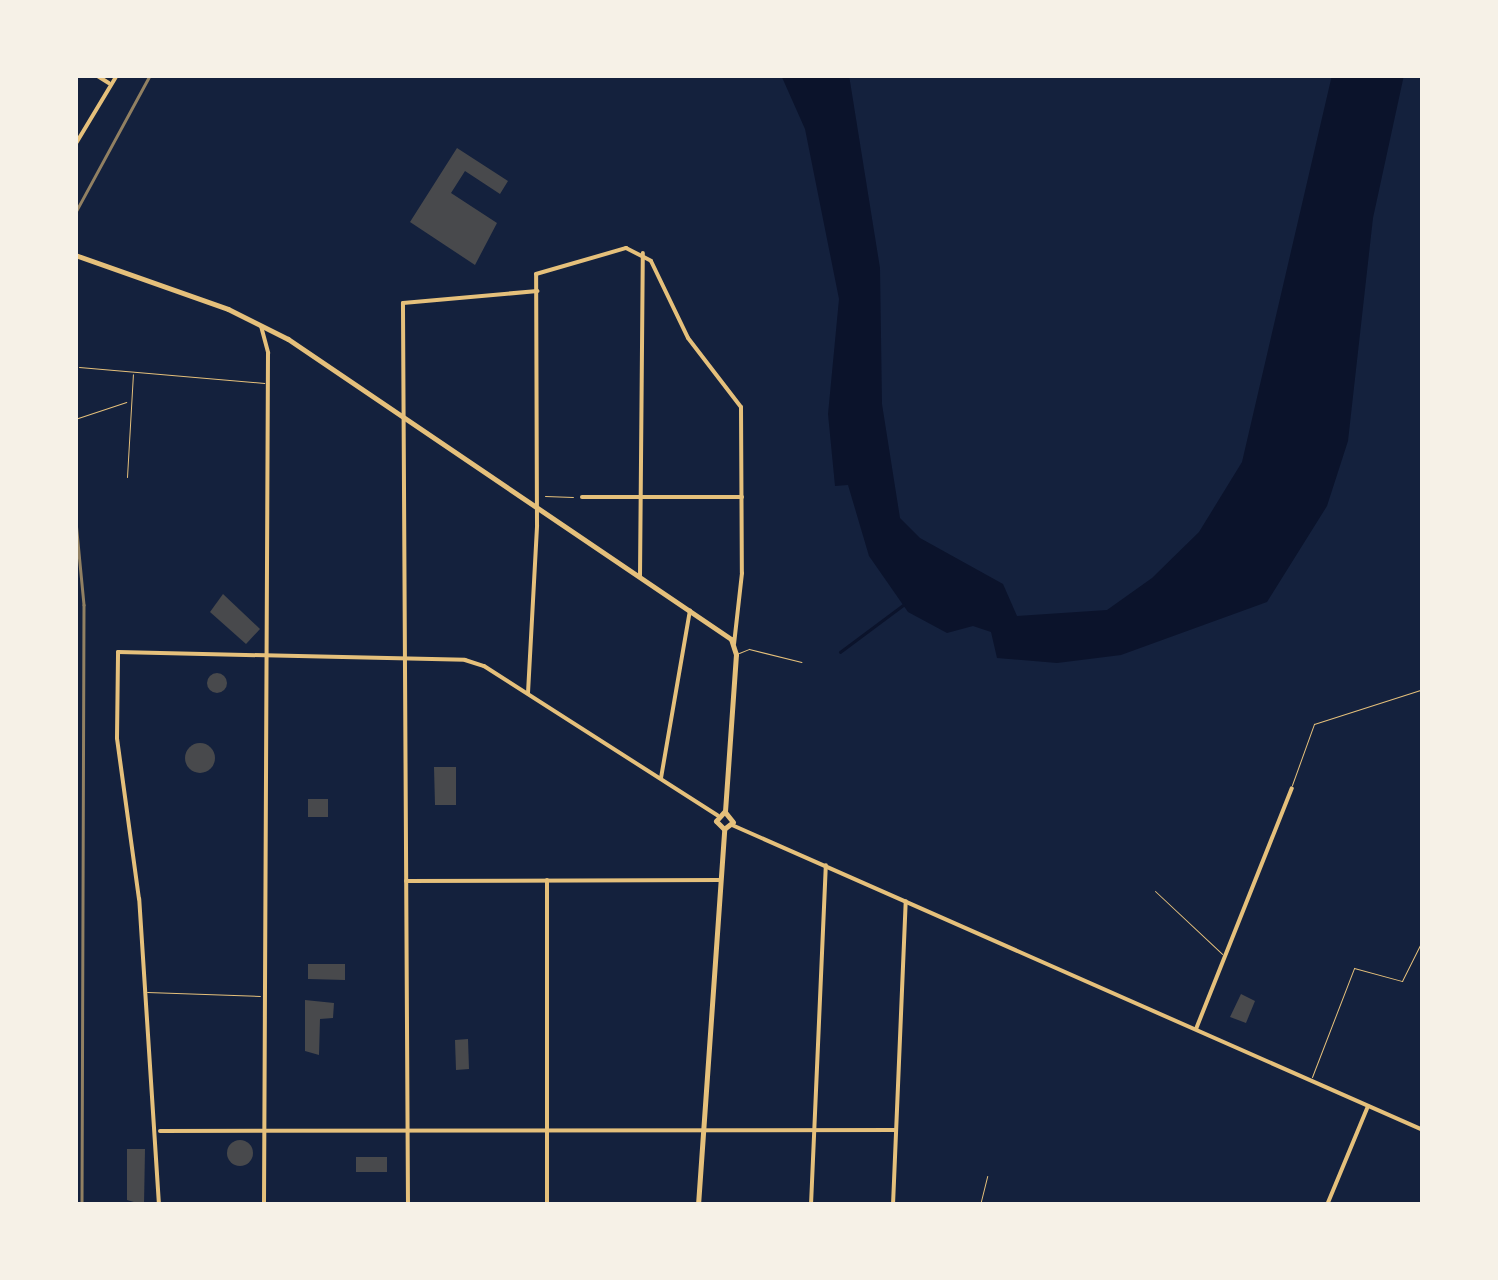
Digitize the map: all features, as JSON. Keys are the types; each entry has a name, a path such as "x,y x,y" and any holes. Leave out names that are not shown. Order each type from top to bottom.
{"main road":[{"path":"75,256 260,323 640,576 734,644 725,812 732,825 724,830"},
{"path":"698,1205 724,830 717,815 725,812"}],"street":[{"path":"96,75 110,84"},
{"path":"75,146 117,75"},
{"path":"528,693 536,506 536,274 632,247 643,253 688,338 741,407 742,496 734,644"},
{"path":"640,576 643,253"},
{"path":"408,1205 402,310 408,299 537,290"},
{"path":"260,323 268,383 264,1205"},
{"path":"582,497 742,496"},
{"path":"661,779 690,610"},
{"path":"159,1205 158,1131 146,992 126,770 117,738 118,652 465,660 528,693 717,815"},
{"path":"1196,1028 1292,788"},
{"path":"732,825 1423,1130"},
{"path":"811,1205 826,865"},
{"path":"547,880 547,1205"},
{"path":"406,881 720,880"},
{"path":"893,1205 906,902"},
{"path":"1327,1205 1368,1106"},
{"path":"158,1131 704,1126 895,1130"}],"lane":[{"path":"79,367 268,383"},
{"path":"126,478 134,371"},
{"path":"75,420 129,400"},
{"path":"736,654 749,649 800,662"},
{"path":"1292,788 1314,724 1423,689"},
{"path":"1156,892 1225,956"},
{"path":"1311,1080 1354,968 1402,981 1423,939"},
{"path":"146,992 263,996"},
{"path":"980,1205 987,1176"}],"path":[{"path":"536,496 582,497"}],"water":[{"path":"781,75 849,75 880,268 882,404 900,518 920,538 1003,584 1017,616 1107,610 1152,578 1199,532 1242,462 1332,75 1404,75 1373,218 1348,441 1327,506 1267,602 1121,655 1057,663 997,658 991,632 973,626 947,633 908,612 869,556 848,485 835,486 828,414 839,299 805,129"}],"building":[{"path":"457,148 508,181 500,194 465,171 451,193 497,223 475,265 410,222"},
{"path":"223,594 260,629 246,644 210,612"},
{"path":"217,673 227,683 217,693 207,683"},
{"path":"200,743 214,752 215,758 206,772 200,773 186,764 185,758 194,744"},
{"path":"434,767 456,767 456,805 435,805"},
{"path":"308,799 328,799 328,817 308,817"},
{"path":"308,964 345,964 345,980 308,979"},
{"path":"1241,994 1255,1001 1246,1023 1230,1017"},
{"path":"305,1000 334,1003 333,1018 320,1019 319,1055 305,1051"},
{"path":"468,1039 469,1069 456,1070 455,1040"},
{"path":"240,1140 249,1144 253,1153 249,1162 240,1166 231,1162 227,1153 231,1144"},
{"path":"127,1149 145,1149 144,1205 127,1200"},
{"path":"356,1157 387,1157 387,1172 356,1172"}],"waterway":[{"path":"840,652 903,605"}],"railway":[{"path":"75,213 150,75"},
{"path":"75,511 84,605 82,1205"}]}
